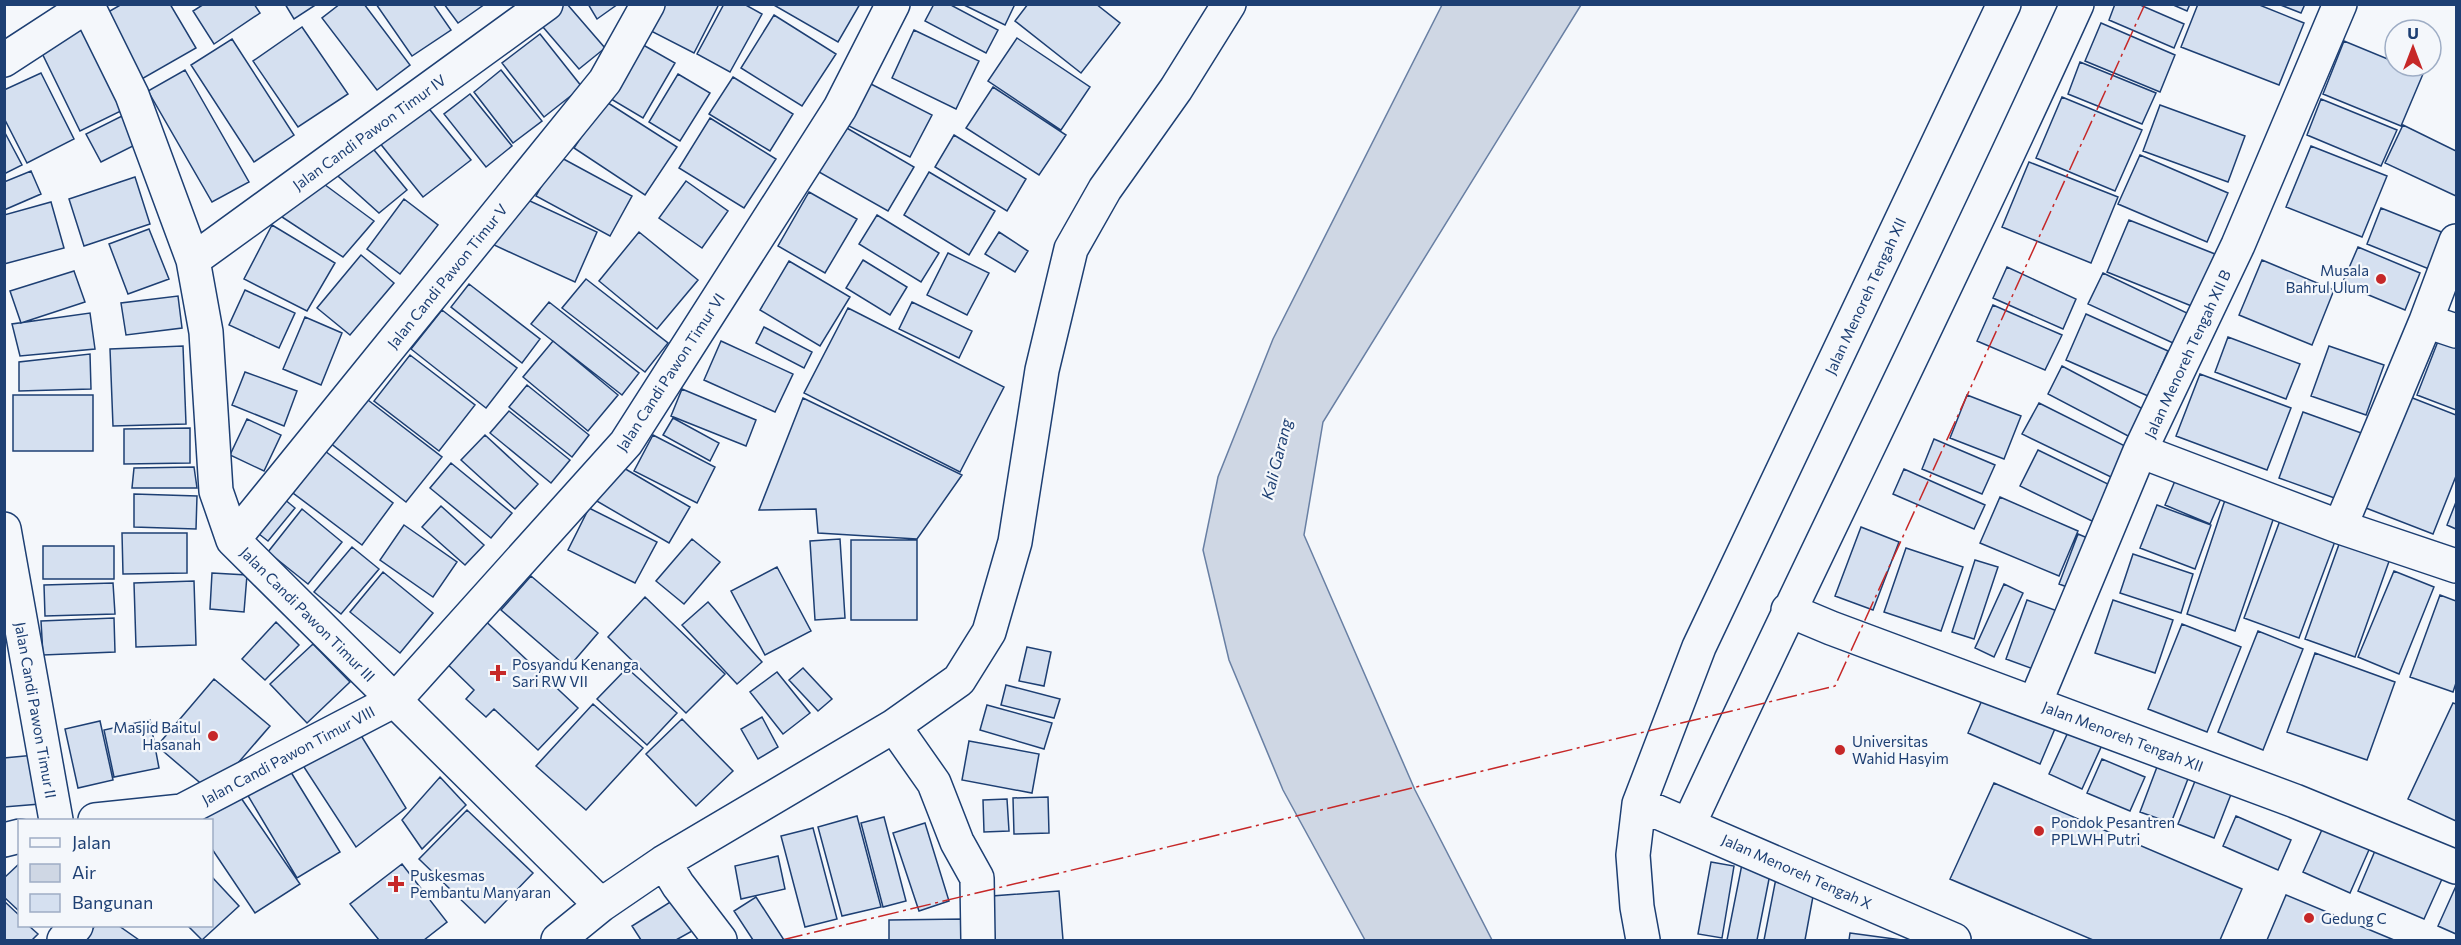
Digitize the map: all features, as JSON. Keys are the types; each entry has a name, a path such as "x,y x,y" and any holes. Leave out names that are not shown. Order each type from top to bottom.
{"street":[{"name":"Jalan Candi Pawon Timur IV","path":"193,260 546,4"},
{"name":"Jalan Candi Pawon Timur V","path":"233,540 606,81 648,4"},
{"name":"Jalan Candi Pawon Timur VI","path":"395,700 626,443 840,108 893,4"},
{"path":"558,940 602,905 664,862 894,726 959,680 989,632 1015,542 1042,370 1071,249 1105,189 1176,89 1229,4"},
{"name":"Jalan Menoreh Tengah XII","path":"1643,940 1637,907 1633,855 1639,804 1699,647 2004,4"},
{"path":"1689,824 1788,610 2021,128 2077,4"},
{"name":"Jalan Menoreh Tengah XII B","path":"2035,703 2140,451 2238,245 2340,4"},
{"name":"Jalan Candi Pawon Timur III","path":"89,5 132,95 193,260 206,332 216,491 233,540 602,905"},
{"path":"4,60 89,5"},
{"path":"2340,527 2457,241"},
{"path":"2426,321 2457,331"},
{"path":"2140,451 2340,527 2457,566"},
{"name":"Jalan Candi Pawon Timur II","path":"4,529 56,819"},
{"name":"Jalan Menoreh Tengah XII","path":"1788,610 2295,801 2457,867"},
{"name":"Jalan Candi Pawon Timur VIII","path":"115,819 178,816 395,700"},
{"path":"894,726 934,783 957,842 977,878 978,940"},
{"name":"Jalan Menoreh Tengah X","path":"1639,804 1954,940"},
{"path":"664,862 678,885 720,940"},
{"path":"64,940 75,927"}],"water":[{"name":"Kali Garang","path":"1442,5 1581,5 1323,422 1304,535 1415,790 1492,940 1365,940 1283,790 1229,660 1203,550 1218,477 1273,339"}],"building":[{"path":"122,4 170,4 196,48 140,80 103,15"},
{"path":"204,4 254,4 260,13 214,44 193,11"},
{"path":"285,4 317,4 294,19"},
{"path":"340,4 364,4 410,65 377,90 322,18"},
{"path":"376,4 433,4 451,30 412,56"},
{"path":"444,4 485,4 458,23"},
{"path":"556,4 567,4 605,48 579,69 537,20"},
{"path":"588,4 618,4 597,19"},
{"path":"665,4 719,4 694,53 651,31"},
{"path":"724,4 744,4 762,14 730,72 697,54"},
{"path":"772,4 860,4 838,42"},
{"path":"934,4 949,4 998,30 986,53 925,21"},
{"path":"962,4 1015,4 1005,25"},
{"path":"1028,4 1096,4 1120,23 1081,73 1015,21"},
{"path":"2115,4 2138,4 2184,24 2174,48 2109,20"},
{"path":"2171,4 2190,4 2187,11"},
{"path":"2198,4 2257,4 2304,23 2279,85 2181,47"},
{"path":"2278,4 2305,4 2301,13"},
{"path":"774,15 836,54 802,106 741,68"},
{"path":"2101,23 2175,55 2160,92 2085,61"},
{"path":"82,25 125,109 80,131 39,47"},
{"path":"302,27 348,94 298,127 253,61"},
{"path":"914,30 979,61 956,109 892,78"},
{"path":"540,34 582,87 544,117 502,63"},
{"path":"1017,38 1090,87 1061,130 988,81"},
{"path":"232,39 294,135 254,162 191,65"},
{"path":"2344,41 2383,57 2383,78 2421,78 2401,126 2323,94"},
{"path":"638,42 675,63 643,118 606,96"},
{"path":"2080,62 2156,93 2142,124 2068,94"},
{"path":"185,70 249,182 212,202 148,91"},
{"path":"501,70 542,121 513,143 474,92"},
{"path":"41,73 74,139 27,163 4,118 4,90"},
{"path":"678,74 710,93 680,141 649,122"},
{"path":"733,77 793,114 770,151 709,114"},
{"path":"867,82 932,115 910,157 845,124"},
{"path":"993,87 1066,135 1039,175 966,128"},
{"path":"470,94 512,146 486,167 444,114"},
{"path":"2062,97 2142,130 2115,191 2036,158"},
{"path":"2321,99 2397,130 2381,166 2307,135"},
{"path":"605,101 677,147 645,195 574,148"},
{"path":"426,105 471,160 423,197 379,142"},
{"path":"2160,105 2245,136 2228,182 2143,151"},
{"path":"126,114 141,142 101,162 86,134"},
{"path":"710,118 776,159 744,208 679,168"},
{"path":"2403,125 2456,151 2456,196 2385,163"},
{"path":"845,127 914,167 888,211 819,172"},
{"path":"4,131 22,165 4,174"},
{"path":"954,135 1026,179 1007,211 935,167"},
{"path":"365,139 407,190 379,213 329,168"},
{"path":"2311,146 2387,176 2362,237 2286,207"},
{"path":"2140,155 2228,193 2207,242 2118,204"},
{"path":"558,156 632,196 610,236 536,196"},
{"path":"2029,162 2118,197 2091,263 2002,227"},
{"path":"31,171 41,194 4,210 4,182"},
{"path":"929,172 995,211 969,255 904,215"},
{"path":"313,176 374,221 343,257 282,217"},
{"path":"135,177 150,224 84,246 69,199"},
{"path":"686,181 728,211 702,248 659,218"},
{"path":"809,192 857,219 825,273 778,246"},
{"path":"517,195 597,232 575,282 494,245"},
{"path":"404,199 438,225 400,274 367,249"},
{"path":"51,202 64,248 4,264 4,215"},
{"path":"2381,208 2449,235 2434,271 2367,244"},
{"path":"877,215 939,253 921,282 859,244"},
{"path":"2129,220 2215,254 2194,307 2107,272"},
{"path":"272,225 335,263 307,311 244,279"},
{"path":"149,229 169,279 128,294 109,244"},
{"path":"639,232 698,280 657,329 599,281"},
{"path":"999,232 1028,251 1015,272 985,254"},
{"name":"Musala Bahrul Ulum","path":"2358,247 2420,273 2405,310 2342,284"},
{"path":"948,253 989,273 967,315 927,295"},
{"path":"361,255 394,283 350,335 317,308"},
{"path":"863,260 907,287 890,315 846,288"},
{"path":"2262,260 2334,290 2312,345 2239,315"},
{"path":"789,261 850,297 820,346 760,310"},
{"path":"2007,267 2076,299 2063,329 1993,298"},
{"path":"74,271 85,302 21,323 10,291"},
{"path":"2103,273 2187,313 2173,343 2088,304"},
{"path":"586,279 668,343 645,372 562,308"},
{"path":"469,284 540,339 522,363 451,307"},
{"path":"245,290 295,313 279,348 229,325"},
{"path":"178,296 182,328 126,335 121,303"},
{"path":"549,302 639,373 622,395 531,324"},
{"path":"912,302 972,331 959,358 899,329"},
{"path":"1993,305 2062,335 2045,370 1977,341"},
{"path":"848,308 1004,387 960,472 804,393"},
{"path":"442,310 517,368 486,408 411,349"},
{"path":"90,313 95,349 20,356 12,324"},
{"path":"2086,314 2168,351 2148,396 2066,360"},
{"path":"305,317 342,333 321,385 283,369"},
{"path":"764,327 812,352 804,368 756,343"},
{"path":"2442,331 2456,337 2456,410 2417,395"},
{"path":"2228,337 2300,364 2286,399 2215,372"},
{"path":"553,341 618,395 588,431 523,377"},
{"path":"721,341 793,374 775,412 704,380"},
{"path":"183,346 186,424 113,426 110,349"},
{"path":"2329,346 2384,365 2366,415 2311,396"},
{"path":"90,354 91,389 19,391 19,362"},
{"path":"410,355 475,405 439,451 374,401"},
{"path":"2062,366 2145,410 2130,437 2048,394"},
{"path":"245,372 297,391 284,426 232,405"},
{"path":"2200,374 2291,408 2267,470 2176,436"},
{"path":"527,385 589,435 572,457 509,407"},
{"path":"682,389 756,420 746,446 671,416"},
{"path":"13,395 93,395 93,451 13,451"},
{"path":"1967,395 2021,416 2004,459 1950,438"},
{"path":"364,397 442,457 406,502 329,442"},
{"path":"2410,397 2456,415 2456,476 2433,534 2366,508"},
{"path":"803,398 962,475 917,539 818,533 816,509 759,510"},
{"path":"2039,403 2127,447 2113,478 2022,434"},
{"path":"509,411 570,460 551,483 490,433"},
{"path":"2303,412 2364,434 2340,500 2279,478"},
{"path":"673,418 719,443 710,461 663,435"},
{"path":"247,419 281,435 264,471 230,455"},
{"path":"190,428 190,463 124,464 124,429"},
{"path":"485,435 538,484 515,509 461,460"},
{"path":"653,435 715,467 697,503 634,471"},
{"path":"1934,439 1995,465 1982,494 1922,469"},
{"path":"2038,450 2110,485 2092,521 2020,486"},
{"path":"325,451 393,503 362,545 293,493"},
{"path":"451,463 512,513 491,538 430,488"},
{"path":"617,464 690,507 669,543 595,500"},
{"path":"194,467 197,488 132,488 134,468"},
{"path":"1904,469 1985,505 1974,529 1893,494"},
{"path":"2177,476 2222,496 2210,524 2165,505"},
{"path":"134,494 197,496 196,529 134,527"},
{"path":"278,494 295,508 268,541 250,527"},
{"path":"2000,497 2078,531 2059,576 1980,543"},
{"path":"2225,500 2274,517 2235,631 2187,614"},
{"path":"2456,502 2456,529 2447,525"},
{"path":"2157,505 2211,525 2195,569 2140,548"},
{"path":"441,506 484,545 465,565 422,527"},
{"path":"589,508 657,542 635,583 568,550"},
{"path":"302,509 342,542 308,584 268,552"},
{"path":"2282,515 2337,536 2299,638 2244,618"},
{"path":"404,525 457,562 433,597 380,560"},
{"path":"1861,527 1899,542 1873,610 1835,596"},
{"path":"122,533 187,533 187,573 123,574"},
{"path":"2078,534 2097,542 2078,591 2059,584"},
{"path":"2342,536 2392,553 2355,657 2305,639"},
{"path":"692,539 720,562 684,604 656,581"},
{"path":"840,539 845,618 815,620 810,541"},
{"path":"851,540 917,540 917,620 851,620"},
{"path":"43,546 114,546 114,579 43,579"},
{"path":"352,547 379,569 341,614 314,592"},
{"path":"1906,548 1963,567 1941,631 1884,612"},
{"path":"2133,554 2193,574 2181,613 2120,593"},
{"path":"1975,560 1998,567 1974,639 1952,632"},
{"path":"777,567 811,631 765,655 731,591"},
{"path":"2394,571 2434,587 2399,674 2358,657"},
{"path":"383,572 433,613 400,653 350,612"},
{"path":"212,573 247,575 244,612 210,609"},
{"path":"531,576 598,633 568,668 501,610"},
{"path":"194,581 196,645 136,647 134,583"},
{"path":"113,583 115,614 45,616 44,585"},
{"path":"2004,584 2023,593 1994,657 1975,648"},
{"path":"2440,595 2456,601 2456,683 2453,692 2410,677"},
{"path":"645,597 725,674 686,713 608,637"},
{"path":"2027,600 2060,612 2039,671 2006,659"},
{"path":"2113,600 2173,620 2155,673 2095,653"},
{"path":"708,602 762,662 737,684 682,625"},
{"name":"Posyandu Kenanga Sari RW VII","path":"478,614 578,708 538,750 494,709 486,717 466,699 474,690 438,655"},
{"path":"114,618 115,652 43,655 41,621"},
{"path":"276,622 299,645 265,680 242,659"},
{"path":"2182,624 2241,647 2207,732 2148,709"},
{"path":"2258,631 2303,649 2263,750 2218,732"},
{"path":"313,644 350,682 307,723 270,684"},
{"path":"1027,647 1051,652 1044,686 1019,681"},
{"path":"2315,653 2395,682 2367,760 2287,732"},
{"path":"627,668 677,713 647,745 597,699"},
{"path":"803,668 832,699 818,711 789,680"},
{"path":"777,672 810,713 783,734 750,692"},
{"name":"Masjid Baitul Hasanah","path":"214,679 270,726 212,793 157,746"},
{"path":"1006,685 1060,699 1054,718 1001,705"},
{"path":"1985,693 2057,724 2040,764 1968,733"},
{"path":"2453,703 2456,704 2456,821 2408,799"},
{"path":"593,704 643,748 586,810 536,766"},
{"path":"987,705 1052,723 1044,749 980,730"},
{"path":"762,717 778,747 758,759 741,729"},
{"path":"682,719 733,771 696,806 646,754"},
{"path":"150,720 159,768 114,777 104,730"},
{"path":"100,721 113,780 78,788 65,729"},
{"path":"357,729 406,808 356,847 302,764"},
{"path":"2069,730 2102,745 2082,789 2049,774"},
{"path":"969,741 1039,754 1032,793 962,780"},
{"path":"35,755 40,804 4,807 4,758"},
{"path":"2102,759 2145,777 2130,811 2087,793"},
{"path":"2160,759 2191,771 2171,823 2140,812"},
{"path":"289,769 340,852 297,878 247,794"},
{"path":"2199,771 2235,784 2214,838 2178,824"},
{"path":"440,777 466,805 422,849 402,820"},
{"name":"Pondok Pesantren PPLWH Putri","path":"1994,783 2242,889 2220,940 2093,940 1950,879"},
{"path":"239,795 300,884 255,913 213,850 213,819 203,819"},
{"path":"1048,797 1049,833 1014,834 1013,798"},
{"path":"1007,799 1009,831 984,832 983,800"},
{"path":"467,810 533,873 485,923 419,859"},
{"path":"857,816 881,907 842,916 818,827"},
{"path":"2236,816 2291,840 2278,870 2223,846"},
{"path":"884,817 906,901 883,907 861,823"},
{"path":"925,823 949,901 919,911 893,833"},
{"path":"2325,823 2372,843 2350,893 2303,872"},
{"path":"813,828 837,919 805,927 781,836"},
{"path":"2380,839 2447,868 2424,919 2358,891"},
{"path":"778,856 785,889 741,899 735,866"},
{"path":"1711,862 1734,866 1722,938 1698,934"},
{"name":"Puskesmas Pembantu Manyaran","path":"402,864 447,922 424,940 379,940 350,904"},
{"path":"1742,864 1771,869 1757,940 1727,940"},
{"path":"18,865 18,910 4,897 4,878"},
{"path":"1777,873 1816,880 1805,940 1764,940"},
{"path":"213,878 239,906 202,940 189,927 213,927"},
{"path":"2456,886 2456,934 2438,926"},
{"path":"1059,891 1063,940 995,940 992,896"},
{"name":"Gedung C","path":"2286,895 2394,940 2267,940"},
{"path":"756,897 784,940 753,940 734,911"},
{"path":"675,899 694,930 676,940 641,940 632,926"},
{"path":"4,901 18,914 18,927 30,927 38,934 32,940 4,940"},
{"path":"964,919 964,940 889,940 889,920"},
{"path":"94,927 120,927 139,940 88,940 85,938"},
{"path":"1850,933 1902,940 1849,940"}],"power":[{"path":"782,940 1835,686 2145,4"}],"place":[{"name":"Musala Bahrul Ulum","path":"2381,279"},
{"name":"Posyandu Kenanga Sari RW VII","path":"498,673"},
{"name":"Masjid Baitul Hasanah","path":"213,736"},
{"name":"Universitas Wahid Hasyim","path":"1840,750"},
{"name":"Pondok Pesantren PPLWH Putri","path":"2039,831"},
{"name":"Puskesmas Pembantu Manyaran","path":"396,884"},
{"name":"Gedung C","path":"2309,918"}]}
